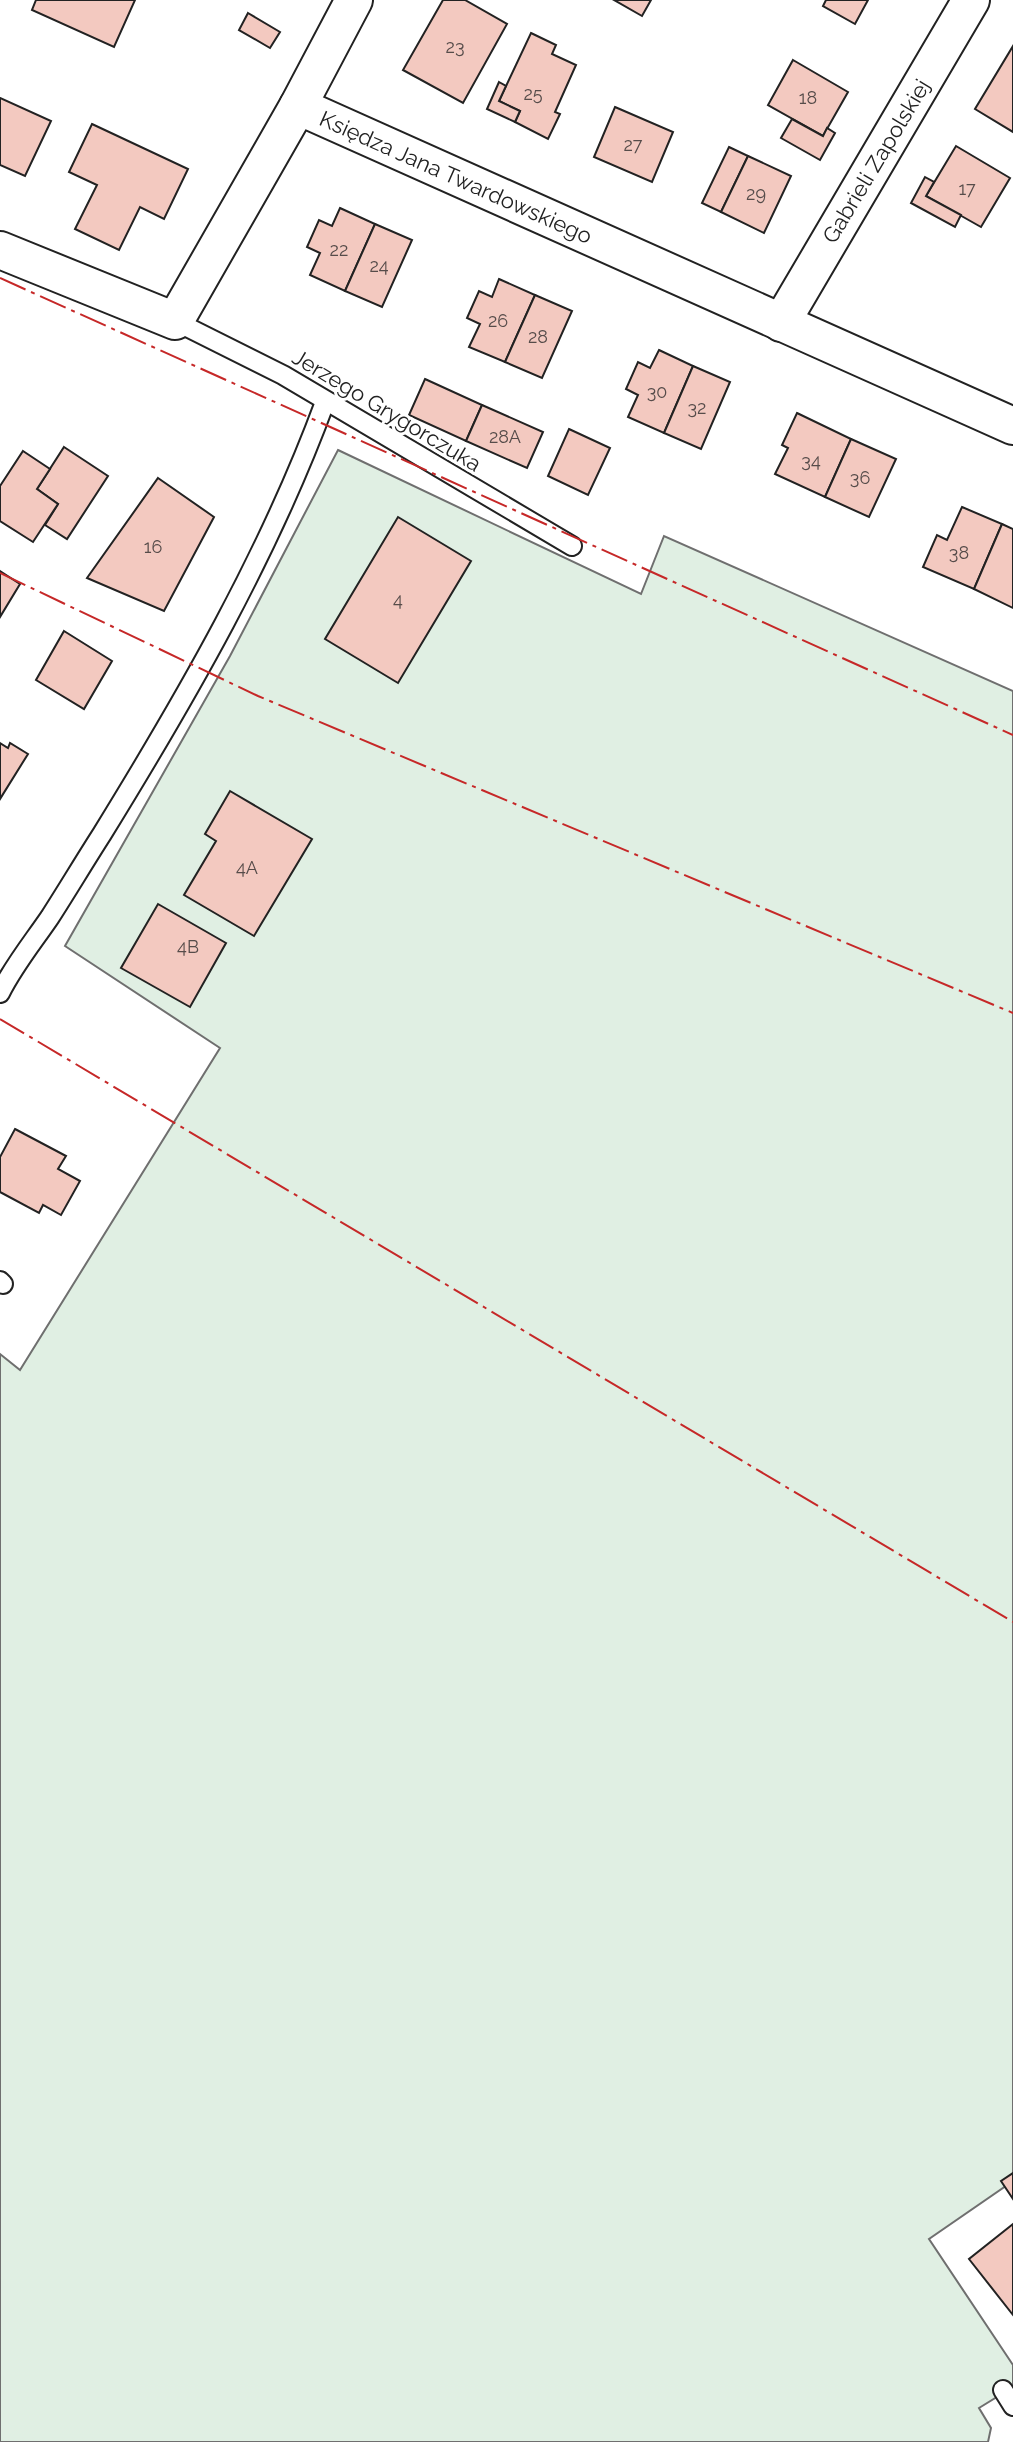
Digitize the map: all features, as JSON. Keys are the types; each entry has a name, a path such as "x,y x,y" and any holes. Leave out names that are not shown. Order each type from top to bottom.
{"street":[{"path":"298,106 354,0"},
{"name":"Gabrieli Zapolskiej","path":"781,323 971,0"},
{"name":"Księdza Jana Twardowskiego","path":"175,321 298,106 1013,426"},
{"path":"0,250 175,321"}],"lane":[{"name":"Jerzego Grygorczuka","path":"175,321 283,375 572,546"},
{"path":"0,993 173,716 233,606 301,468 325,402"},
{"path":"1003,2390 1013,2406"}],"green space":[{"path":"338,450 641,594 664,536 1013,691 1013,2181 929,2239 1013,2365 1013,2387 979,2408 991,2428 988,2442 0,2442 0,1354 20,1370 220,1048 65,946 230,656"}],"building":[{"path":"36,0 135,0 114,47 32,10"},
{"path":"443,0 465,0 507,24 463,103 403,70"},
{"path":"614,0 651,0 642,16"},
{"path":"826,0 868,0 855,24 823,6"},
{"path":"248,13 280,32 270,48 239,30"},
{"path":"531,33 556,45 552,54 576,65 555,112 560,114 548,139 515,122 520,111 499,101"},
{"path":"1013,46 1013,132 975,109"},
{"path":"793,60 848,92 823,136 768,105"},
{"path":"499,82 506,86 499,101 520,111 515,122 487,109"},
{"path":"0,98 51,121 25,176 0,165"},
{"path":"615,107 673,132 652,182 594,157"},
{"path":"792,119 823,136 827,128 835,133 820,160 781,138"},
{"path":"92,124 188,169 164,219 140,207 119,250 75,229 97,185 69,172"},
{"path":"956,146 1010,178 981,227 926,196"},
{"path":"729,147 748,156 721,212 702,203"},
{"path":"748,156 791,176 764,233 721,212"},
{"path":"925,177 934,182 926,196 961,215 955,227 911,203"},
{"path":"340,208 375,224 345,291 310,275 320,253 307,247 319,220 332,226"},
{"path":"375,224 412,240 382,307 345,291"},
{"path":"499,279 535,295 505,362 469,347 480,324 467,318 479,291 492,297"},
{"path":"535,295 572,311 542,378 505,362"},
{"path":"659,350 693,366 664,433 628,417 638,395 626,389 638,362 650,368"},
{"path":"693,366 730,382 701,449 664,433"},
{"path":"425,379 482,405 466,441 409,415"},
{"path":"482,405 543,432 527,468 466,441"},
{"path":"797,413 851,439 825,497 775,474 788,448 782,445"},
{"path":"569,429 610,448 588,495 548,476"},
{"path":"851,439 896,459 869,517 825,497"},
{"path":"64,447 108,476 67,539 45,525 58,504 37,489"},
{"path":"23,451 50,469 37,489 58,504 33,542 0,521 0,486"},
{"path":"158,478 214,517 164,611 87,578"},
{"path":"962,507 1002,524 974,589 923,567 937,535 947,540"},
{"path":"398,517 471,561 398,683 325,639"},
{"path":"1002,524 1013,529 1013,608 974,589"},
{"path":"0,571 20,584 0,617"},
{"path":"64,631 112,661 84,709 36,680"},
{"path":"0,743 8,748 10,743 28,754 0,799"},
{"path":"230,791 312,839 254,936 184,895 216,841 205,834"},
{"path":"158,904 226,943 190,1007 121,968"},
{"path":"15,1129 66,1156 58,1169 80,1181 61,1215 43,1205 39,1213 0,1192 0,1157"},
{"path":"1013,2173 1013,2199 1001,2181"},
{"path":"1013,2224 1013,2315 969,2259"}],"power":[{"path":"0,278 1013,735"},
{"path":"0,573 258,696 1013,1013"},
{"path":"0,1019 1013,1622"}]}
